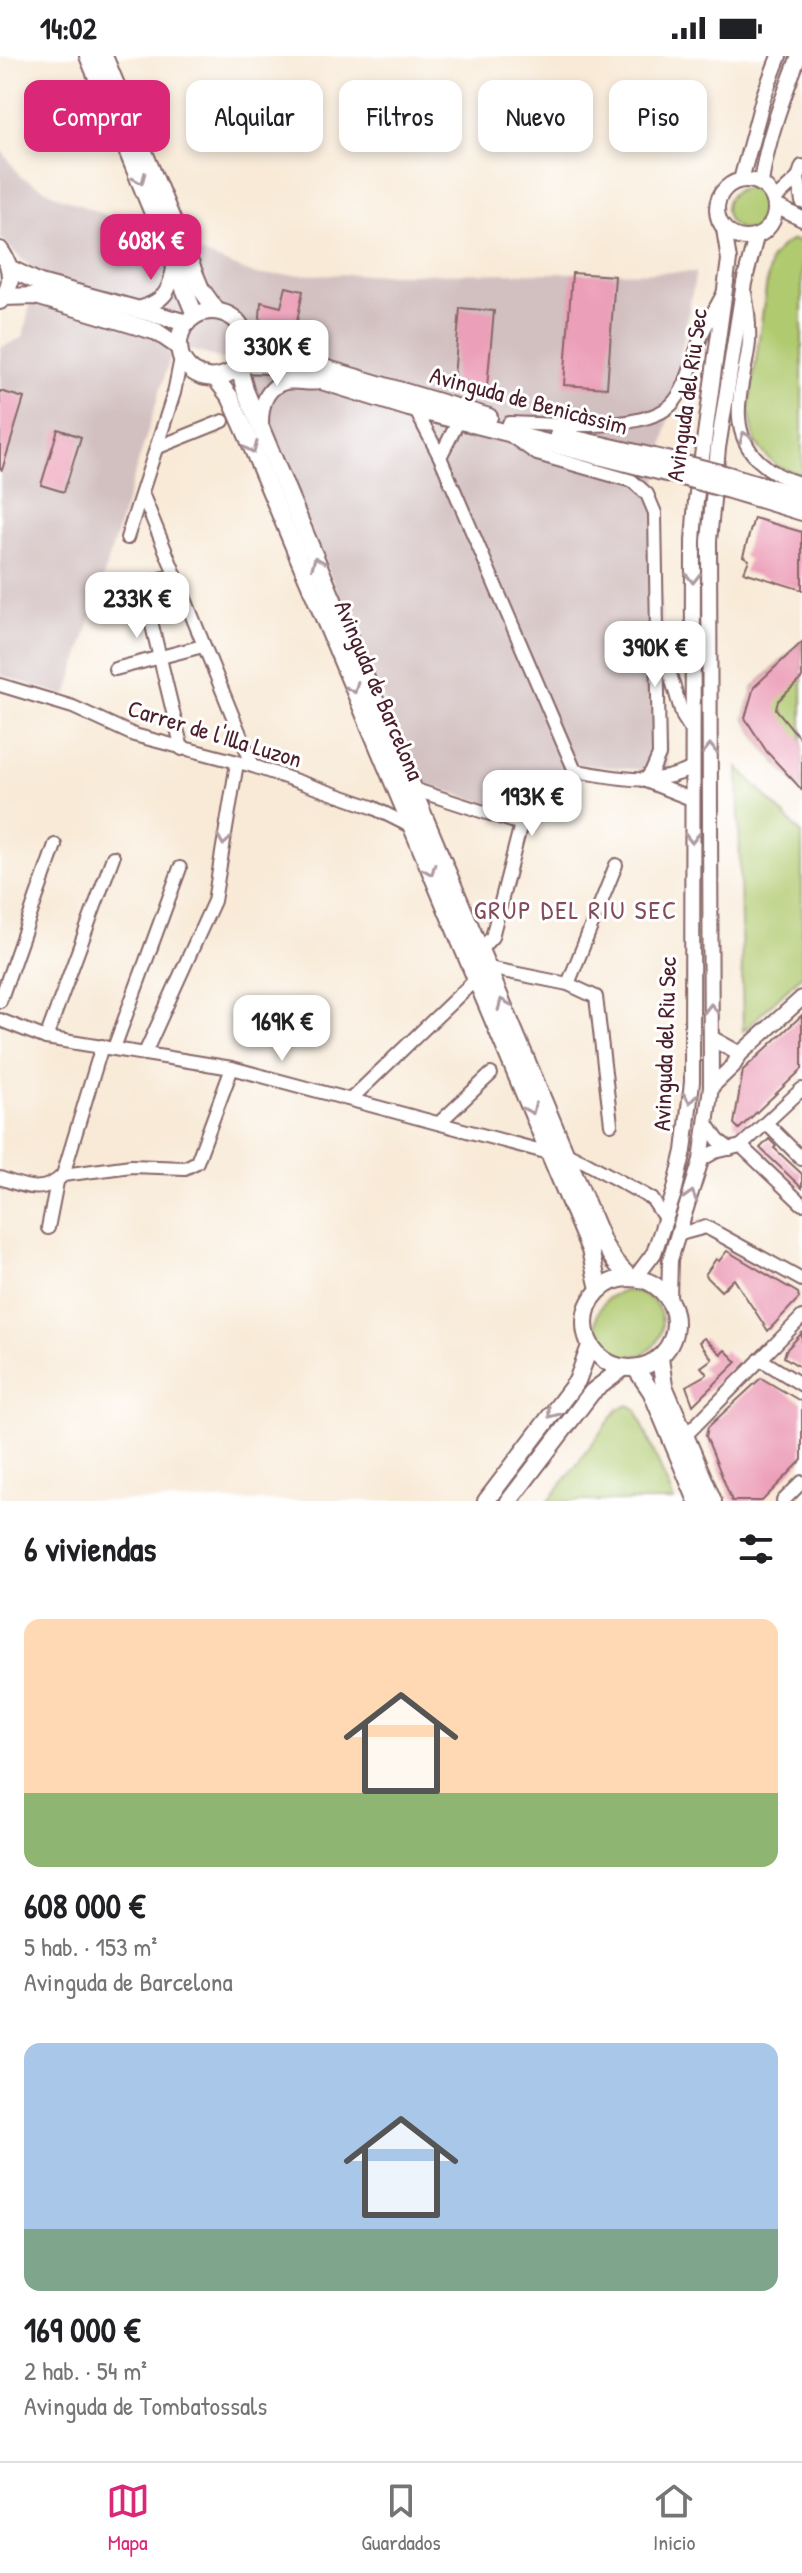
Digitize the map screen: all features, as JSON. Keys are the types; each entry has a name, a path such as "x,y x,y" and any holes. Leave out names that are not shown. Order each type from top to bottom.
{"main road":[{"path":"88,56 175,263 191,319"},
{"path":"2,299 36,296 157,332 180,353 198,376 216,379 227,376 241,366 247,350 247,337 238,320 216,310 201,289 104,56"},
{"path":"1,251 11,269 10,284 2,299"},
{"path":"11,269 40,283 135,310 191,319 216,310"},
{"path":"180,353 180,334 191,319"},
{"name":"Avinguda de Benicàssim","path":"247,337 294,359 506,428"},
{"name":"Avinguda de Benicàssim","path":"241,366 270,365 319,382 459,420 506,428 727,482 802,497"},
{"name":"Avinguda de Barcelona","path":"241,366 245,390 404,789 412,827 482,974 558,1153 590,1250 599,1289"},
{"name":"Avinguda de Barcelona","path":"216,379 235,409 404,789 480,950 482,974"},
{"name":"Avinguda de Benicàssim","path":"727,482 802,512"},
{"name":"Avinguda de Barcelona","path":"558,1153 584,1184 604,1245 615,1262 632,1277"},
{"path":"509,1501 592,1392 629,1369 660,1358 673,1341 676,1319 669,1299 655,1284 632,1277 613,1281 599,1289 587,1306 584,1326 590,1346 603,1361 629,1369 651,1391 697,1501"},
{"path":"486,1501 577,1381 590,1346"},
{"path":"660,1358 664,1386 713,1501"}],"street":[{"path":"779,56 764,95 741,180 727,187 718,199 717,215 724,229 738,238 756,237 771,226 798,218"},
{"path":"771,226 770,195 764,165 781,102 799,56"},
{"path":"770,195 800,172"},
{"path":"800,172 802,202"},
{"path":"741,180 770,195 798,218"},
{"name":"Avinguda del Riu Sec","path":"632,1277 654,1253 666,1220 684,1151 692,1082 691,799 696,500 729,260 724,229"},
{"name":"Avinguda del Riu Sec","path":"669,1299 670,1260 701,1160 711,1087 709,541 718,448 744,283 756,237"},
{"path":"135,310 154,304 166,295 175,263"},
{"path":"744,283 749,343 739,417 747,446 764,468 802,484"},
{"path":"506,428 589,426 653,415 670,406 682,389 703,332 726,287"},
{"path":"127,538 174,393 180,353"},
{"path":"174,393 198,376"},
{"path":"260,427 261,406 271,390 286,382 319,382"},
{"path":"415,409 440,457 575,771"},
{"path":"440,457 459,420"},
{"path":"156,448 223,421"},
{"name":"Avinguda de Benicàssim","path":"506,428 537,454 632,481 647,494 655,513 656,630"},
{"path":"142,493 253,766"},
{"path":"175,575 142,584 182,749"},
{"path":"656,630 683,717 692,731"},
{"path":"645,781 659,755 656,630"},
{"path":"115,669 203,646"},
{"name":"Carrer de l'Illa Luzon","path":"0,685 73,707 134,735 253,766 372,807 412,827"},
{"path":"145,1053 214,901 237,763"},
{"path":"645,781 676,776 692,768"},
{"path":"575,771 645,781 691,799"},
{"path":"480,950 492,937 521,824 540,813 575,771"},
{"path":"372,807 404,789 521,824"},
{"path":"0,1001 55,845"},
{"path":"46,1038 113,857"},
{"path":"568,984 616,865"},
{"path":"48,1228 60,1178 108,1047 180,868"},
{"path":"351,1099 482,974 568,984 596,997 611,1124"},
{"path":"711,1087 733,1066 740,1054 802,998"},
{"path":"0,1020 46,1038 232,1068 558,1153 585,1162 652,1199 666,1220"},
{"path":"711,1038 740,1054"},
{"path":"0,1178 31,1190 60,1178 131,1166 185,1168 197,1162 232,1068"},
{"path":"439,1123 491,1074"},
{"path":"701,1160 715,1152 736,1148 802,1089"},
{"name":"Avinguda del Riu Sec","path":"707,1123 718,1140 736,1148 802,1204"},
{"path":"766,1123 799,1149"},
{"name":"Avinguda de Barcelona","path":"584,1184 585,1162"},
{"path":"584,1184 605,1173"},
{"path":"652,1199 674,1193"},
{"path":"680,1234 706,1227 802,1280"},
{"path":"685,1436 802,1317"},
{"path":"760,1359 802,1385"},
{"path":"783,1501 802,1482"}],"shaded area":[{"path":"0,148 21,177 60,197 256,275 696,272 656,486 668,772 571,764 520,813 420,783 239,364 174,345 67,696 0,675 0,348 23,337 37,274 0,238"}],"green space":[{"path":"747,188 762,194 768,209 762,224 747,230 732,224 726,209 732,194"},
{"path":"792,240 802,242 802,474 778,467 768,458 755,442 749,410 770,260"},
{"path":"802,642 802,790 767,752 745,718 754,687"},
{"path":"738,767 802,834 802,975 743,1031"},
{"path":"622,1291 636,1291 648,1296 657,1305 662,1324 660,1337 653,1348 636,1357 622,1357 610,1352 601,1343 596,1331 596,1317 601,1305 610,1296"},
{"path":"628,1405 636,1409 674,1501 549,1501 618,1409"}],"building":[{"path":"572,273 615,276 607,388 564,385"},
{"path":"286,287 303,291 293,341 275,337 277,325 261,322 260,317 261,302 281,307"},
{"path":"460,308 494,311 486,398 453,388"},
{"path":"0,391 24,398 2,470 0,469"},
{"path":"58,429 81,437 64,492 41,485"},
{"path":"754,518 802,532 802,590 744,572 749,560 743,556"},
{"path":"802,642 802,678 778,701 776,709 802,741 802,790 767,752 745,718 754,687"},
{"path":"802,1015 802,1069 739,1129 734,1124 743,1070"},
{"path":"769,1139 776,1146 774,1148 802,1174 802,1188 760,1148"},
{"path":"727,1251 798,1293 799,1298 768,1331 734,1279 721,1291 705,1275 716,1259 719,1261"},
{"path":"802,1333 802,1368 784,1357 786,1350"},
{"path":"704,1338 721,1354 725,1350 737,1362 693,1405 686,1386 707,1374 701,1367 712,1359 699,1342"},
{"path":"761,1378 802,1402 802,1460 762,1501 732,1501 706,1436 708,1427"}],"district":[{"name":"GRUP DEL RIU SEC","path":"576,909"}]}
